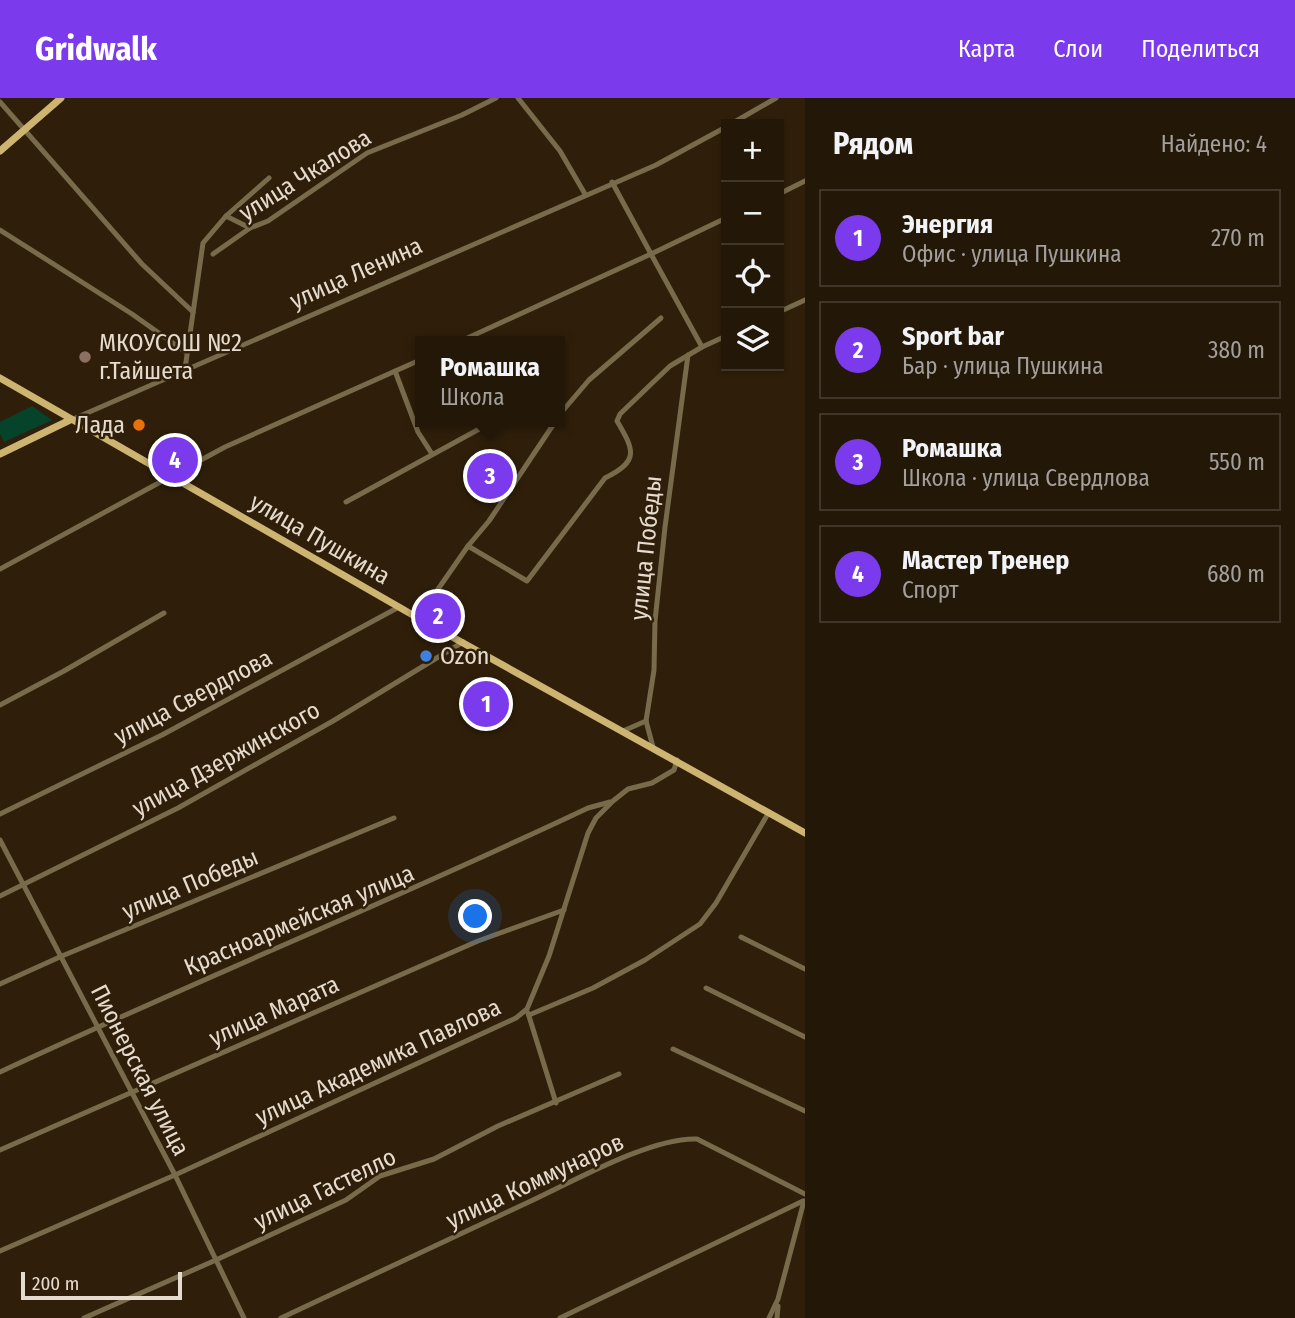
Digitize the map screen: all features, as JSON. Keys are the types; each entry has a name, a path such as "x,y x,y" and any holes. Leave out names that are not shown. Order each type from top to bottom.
{"main road":[{"path":"0,151 61,98"},
{"name":"улица Пушкина","path":"0,378 418,618 805,833"},
{"name":"улица Ленина","path":"0,454 70,420"}],"street":[{"name":"улица Чкалова","path":"214,254 367,153 462,115 496,98"},
{"path":"518,98 560,151 585,194"},
{"path":"740,119 776,98"},
{"path":"0,102 142,264 193,312"},
{"name":"улица Ленина","path":"70,420 656,164 721,130"},
{"path":"184,369 203,243 226,216 268,178"},
{"path":"784,192 805,181"},
{"path":"612,182 702,347"},
{"path":"226,216 250,228"},
{"path":"472,336 721,220"},
{"path":"0,230 132,314 187,353"},
{"path":"784,310 805,299"},
{"path":"565,408 589,380 661,318"},
{"path":"468,546 527,581 605,478 620,471 630,457 632,447 617,421 620,415 670,366 721,338"},
{"name":"улица Победы","path":"646,721 654,670 655,621 665,527 688,355"},
{"path":"0,569 225,447 415,362"},
{"path":"395,371 415,424"},
{"path":"416,427 432,454"},
{"path":"346,502 483,427"},
{"path":"418,618 468,546 489,521 552,427"},
{"name":"улица Свердлова","path":"0,814 162,735 399,607"},
{"path":"0,705 164,613"},
{"name":"улица Дзержинского","path":"0,895 178,808 333,721 463,642"},
{"path":"623,730 646,721 653,747"},
{"name":"улица Академика Павлова","path":"0,1251 175,1175 528,1012 549,956 588,833 596,818 628,789 661,778 674,770 677,760"},
{"name":"Красноармейская улица","path":"0,1072 98,1026 449,874 588,808 612,801"},
{"path":"556,1103 528,1012 593,988 645,960 700,924 716,903 769,812"},
{"name":"улица Победы","path":"0,984 394,818"},
{"name":"Пионерская улица","path":"0,840 175,1175 244,1318"},
{"name":"улица Марата","path":"0,1150 478,941 564,910"},
{"path":"741,937 805,969"},
{"path":"706,988 805,1037"},
{"path":"673,1049 805,1111"},
{"name":"улица Гастелло","path":"83,1318 216,1261 346,1200 380,1176 434,1159 498,1126 619,1074"},
{"name":"улица Коммунаров","path":"281,1318 594,1171 682,1138 697,1139 804,1197"},
{"path":"769,1318 778,1299 804,1197"},
{"path":"561,1318 804,1197"},
{"path":"777,1318 778,1299"}],"green space":[{"path":"32,406 52,420 4,442 0,434 0,422"}],"place":[{"name":"МКОУСОШ №2 г.Тайшета","path":"85,357"},
{"name":"Лада","path":"139,425"},
{"name":"Мастер Тренер","path":"175,460"},
{"name":"Ромашка","path":"490,476"},
{"name":"Sport bar","path":"438,616"},
{"name":"Ozon","path":"426,656"},
{"name":"Энергия","path":"486,704"}]}
